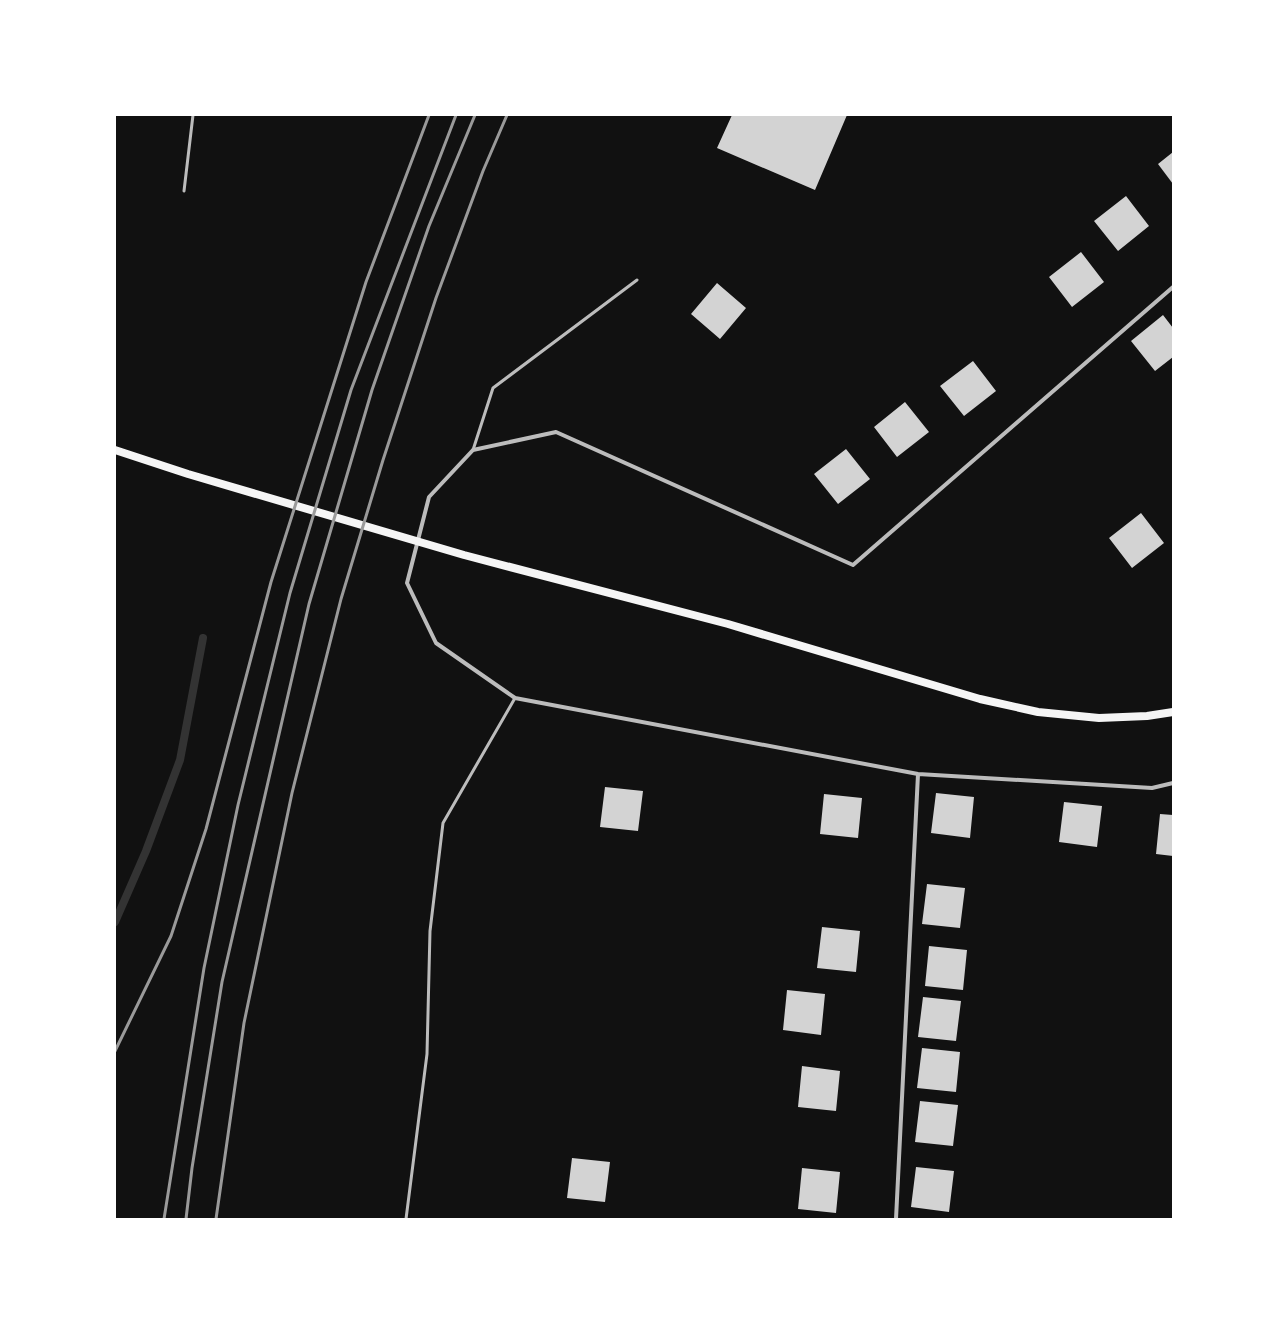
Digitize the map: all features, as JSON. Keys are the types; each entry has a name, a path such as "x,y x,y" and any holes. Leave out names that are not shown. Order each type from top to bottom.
{"main road":[{"path":"115,450 188,474 464,555 728,624 980,699 1038,712 1099,718 1147,716 1173,712"}],"street":[{"path":"1173,287 853,565 556,432 472,450 429,496 406,583 436,643 515,698 918,774 1152,788 1173,784"},
{"path":"896,1219 918,774"}],"lane":[{"path":"184,191 193,115"},
{"path":"472,450 493,388 636,280"},
{"path":"406,1219 427,1054 430,931 443,823 515,698"}],"building":[{"path":"732,115 847,115 815,190 717,148"},
{"path":"1173,152 1173,184 1158,164"},
{"path":"1126,196 1149,226 1118,251 1094,221"},
{"path":"1081,252 1104,282 1072,307 1049,277"},
{"path":"717,283 746,308 720,339 691,314"},
{"path":"1163,315 1173,328 1173,357 1155,371 1131,341"},
{"path":"973,361 996,391 964,416 940,386"},
{"path":"905,402 929,432 897,457 874,427"},
{"path":"846,449 870,479 838,504 814,474"},
{"path":"1141,513 1164,543 1132,568 1109,538"},
{"path":"605,787 643,791 638,831 600,827"},
{"path":"936,793 974,797 970,838 931,833"},
{"path":"824,794 862,798 858,838 820,834"},
{"path":"1064,802 1102,806 1097,847 1059,842"},
{"path":"1160,814 1173,815 1173,856 1156,854"},
{"path":"927,884 965,888 960,928 922,924"},
{"path":"822,927 860,931 856,972 817,968"},
{"path":"929,946 967,950 963,990 925,986"},
{"path":"787,990 825,994 821,1035 783,1030"},
{"path":"923,997 961,1001 956,1041 918,1037"},
{"path":"922,1048 960,1052 956,1092 917,1088"},
{"path":"802,1066 840,1071 836,1111 798,1107"},
{"path":"920,1101 958,1105 953,1146 915,1142"},
{"path":"572,1158 610,1162 605,1202 567,1198"},
{"path":"916,1167 954,1171 949,1212 911,1207"},
{"path":"802,1168 840,1172 836,1213 798,1209"}],"waterway":[{"path":"115,922 146,851 180,760 203,638"}],"railway":[{"path":"115,1051 171,936 206,829 271,582 366,282 429,115"},
{"path":"164,1219 204,968 238,805 290,593 351,390 456,115"},
{"path":"186,1219 192,1168 222,982 309,604 372,390 429,226 475,115"},
{"path":"216,1219 244,1023 292,793 341,599 383,460 436,298 483,171 507,115"}]}
